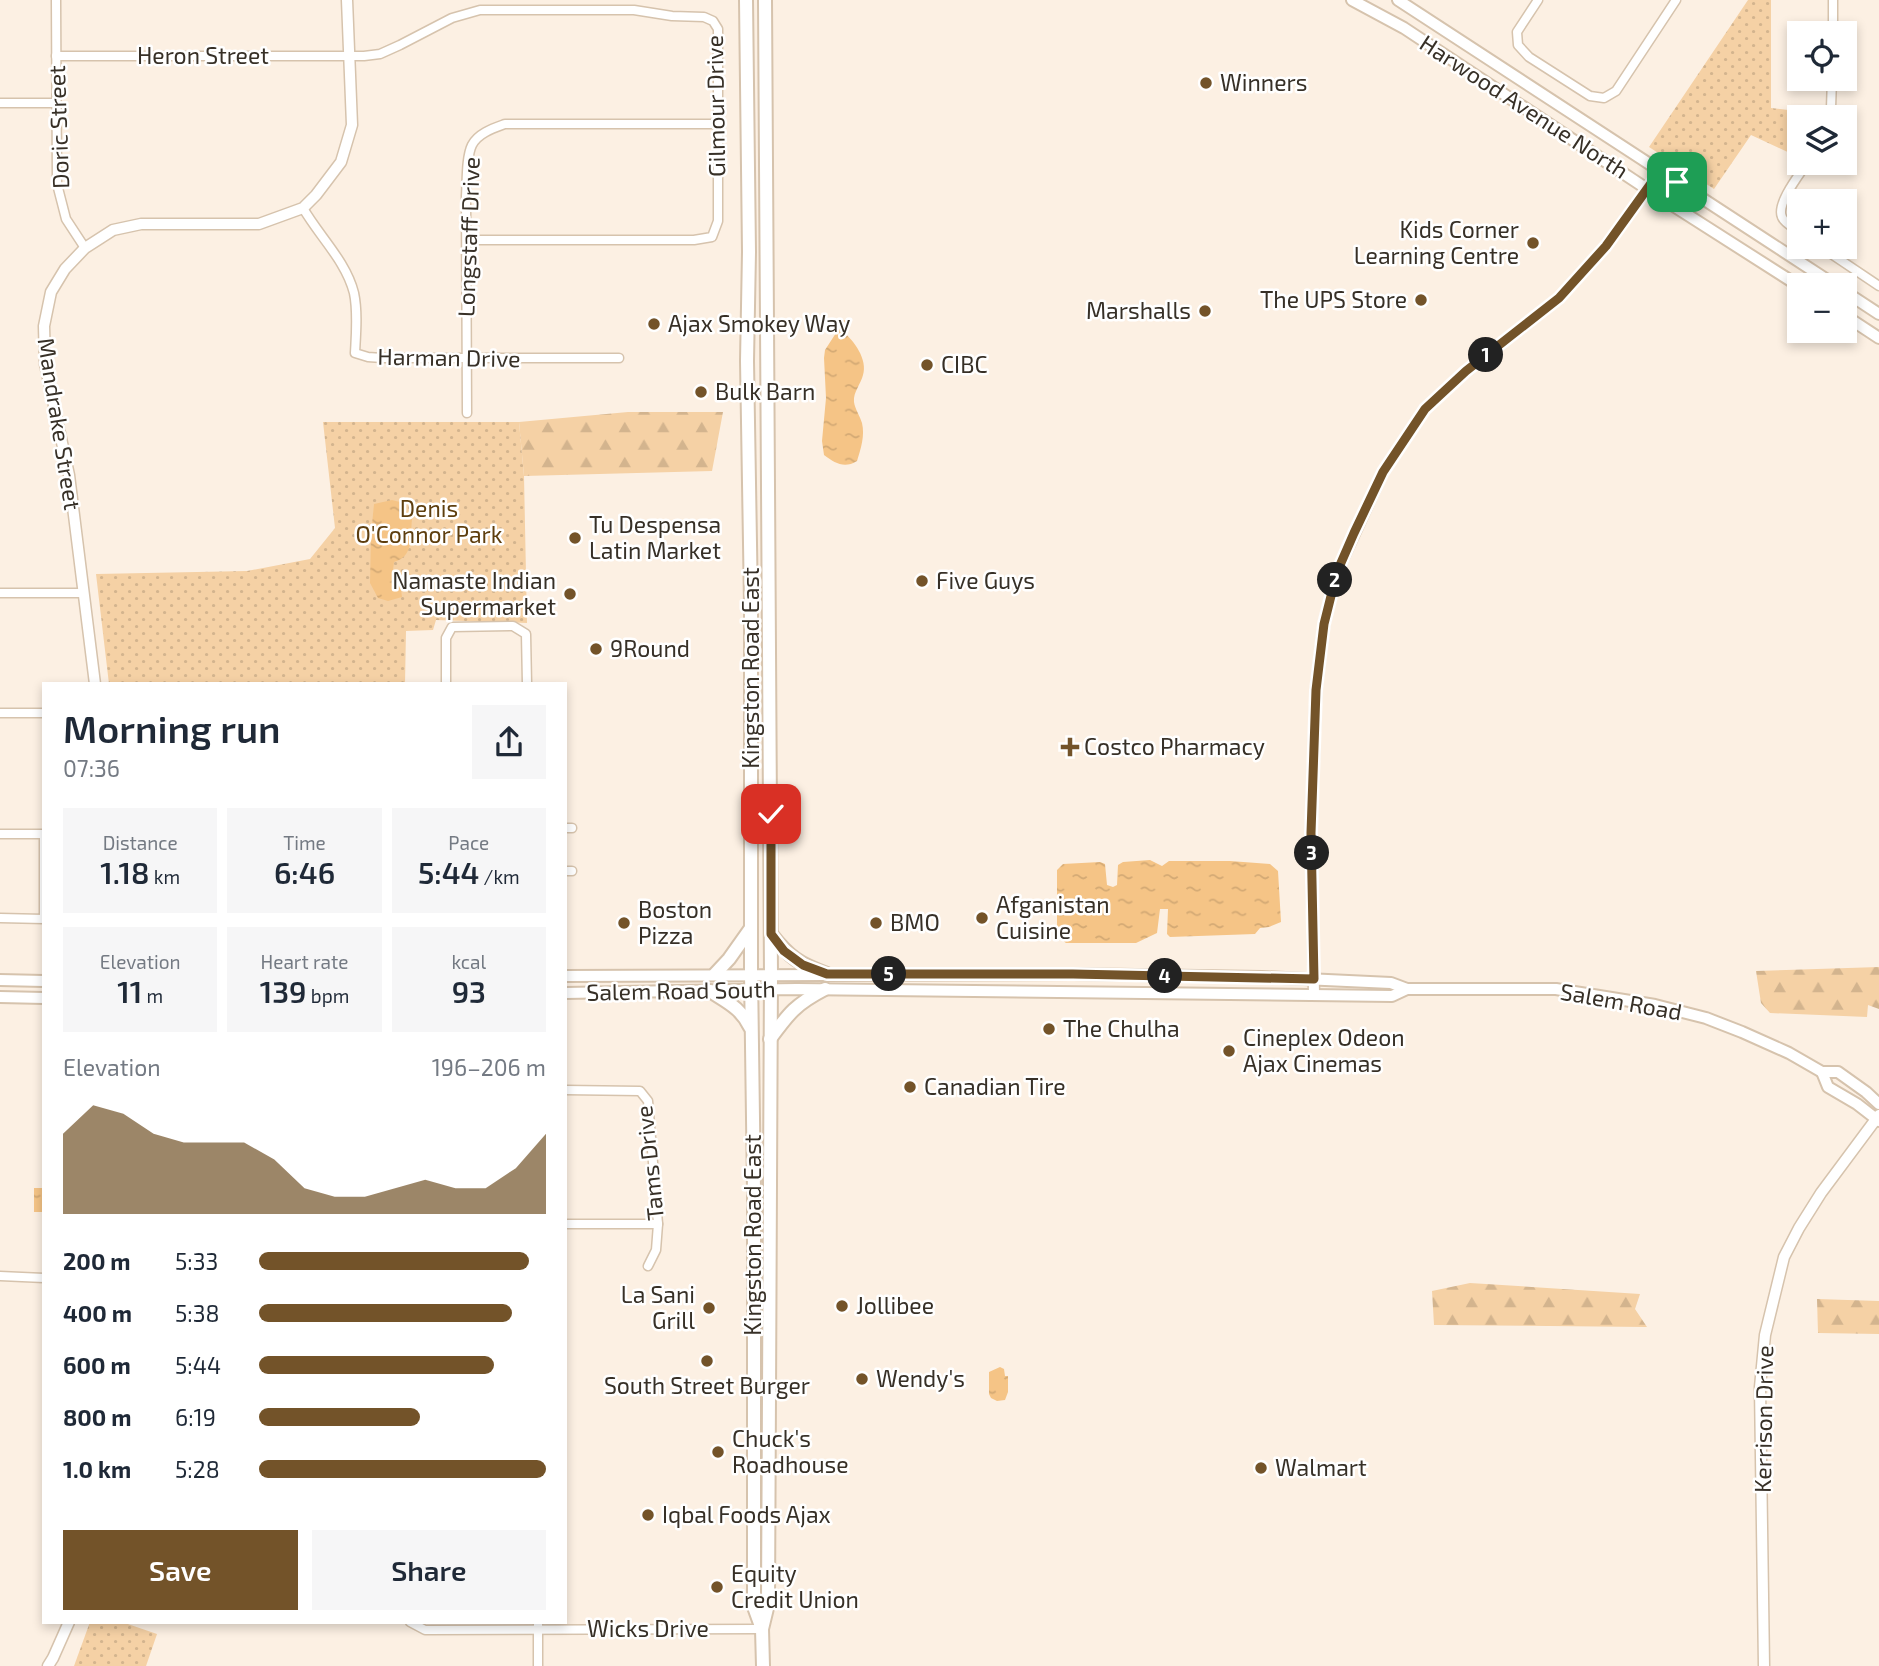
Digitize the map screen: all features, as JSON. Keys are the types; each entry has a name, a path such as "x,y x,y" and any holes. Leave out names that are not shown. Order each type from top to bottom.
{"main road":[{"name":"Kingston Road East","path":"746,0 754,1607 762,1629"},
{"name":"Kingston Road East","path":"763,1666 762,1629 769,1592 771,1319 765,0"},
{"name":"Harwood Avenue North","path":"1352,0 1404,27 1647,189 1787,278"},
{"name":"Harwood Avenue North","path":"1398,0 1817,273"},
{"path":"1857,300 1879,314"},
{"path":"1857,324 1879,338"},
{"path":"715,974 751,928"},
{"path":"771,934 784,951 803,965 827,974"},
{"name":"Salem Road","path":"827,974 1073,974 1314,979 1391,983 1407,989 1556,989 1655,1005 1706,1018 1789,1053 1822,1072 1838,1072 1879,1104"},
{"name":"Salem Road South","path":"567,976 827,974"},
{"path":"0,980 42,981"},
{"name":"Salem Road","path":"797,989 1392,996 1407,989"},
{"name":"Salem Road South","path":"567,993 797,989"},
{"path":"770,1040 789,1014 804,1000 825,989"},
{"path":"710,991 734,1005 745,1016 751,1030"},
{"path":"0,997 42,998"},
{"name":"Salem Road","path":"1822,1072 1828,1087 1878,1119"}],"street":[{"name":"Doric Street","path":"56,0 57,184 66,219 85,248"},
{"name":"Mandrake Street","path":"95,682 69,475 45,364 44,326 51,292 65,269 85,248 113,230 141,224 260,224 303,208 341,162 352,125 347,0"},
{"path":"1538,0 1517,32 1518,46 1529,57 1590,96 1604,98 1616,91 1676,0"},
{"path":"1833,0 1833,21"},
{"name":"Gilmour Drive","path":"349,56 380,54 452,18 480,10 634,10 704,17 713,21 718,29 718,220 712,237 694,240 468,240"},
{"name":"Heron Street","path":"56,56 349,56"},
{"path":"0,103 56,103"},
{"name":"Longstaff Drive","path":"467,414 466,196 472,144 489,129 505,124 717,124"},
{"path":"1314,994 1311,833 1316,690 1324,624 1337,572 1383,472 1425,409 1466,371 1559,298 1606,246 1660,171"},
{"path":"1787,195 1780,211 1787,223"},
{"name":"Harman Drive","path":"303,208 347,274 354,295 355,353 368,357 466,359 619,358"},
{"path":"1840,259 1879,286"},
{"path":"0,593 83,593"},
{"path":"446,682 446,638 452,628 513,626 526,634 527,682"},
{"path":"0,713 42,713"},
{"path":"0,834 42,834"},
{"path":"0,918 42,919"},
{"name":"Tams Drive","path":"567,1090 639,1091 648,1101 658,1224 656,1250 648,1266"},
{"name":"Kerrison Drive","path":"1763,1666 1760,1387 1765,1335 1784,1257 1799,1228 1821,1193 1878,1119"},
{"path":"567,1224 658,1224"},
{"path":"0,1276 42,1278"},
{"path":"48,1666 68,1624"},
{"name":"Wicks Drive","path":"414,1624 425,1630 538,1626 762,1629"},
{"path":"538,1626 538,1666"}],"green space":[{"path":"1748,0 1771,0 1771,108 1787,110 1787,152 1751,135 1714,189 1649,147"},
{"path":"628,412 723,412 712,471 524,476 519,422"},
{"name":"Denis O'Connor Park","path":"323,422 519,422 524,476 527,623 436,620 433,630 406,631 405,682 109,682 96,574 247,571 310,559 335,528"},
{"path":"1879,967 1879,1009 1868,1005 1867,1017 1770,1013 1761,1003 1756,971"},
{"path":"1470,1283 1640,1294 1635,1309 1647,1327 1434,1325 1432,1291"},
{"path":"1817,1299 1879,1301 1879,1334 1818,1333"},
{"path":"89,1624 128,1624 157,1634 146,1666 74,1666"}],"water":[{"path":"844,320 847,322 843,332 859,351 864,369 854,398 863,428 861,447 857,461 844,465 824,455 822,441 826,398 825,350 836,333 831,323 833,321 838,327"},
{"path":"392,500 400,502 412,519 408,551 394,562 393,570 400,581 402,597 388,601 378,598 370,583 371,535 374,504"},
{"path":"1150,860 1162,866 1169,861 1270,864 1278,871 1281,922 1260,928 1255,934 1170,937 1167,934 1168,909 1160,909 1157,933 1136,943 1066,943 1057,936 1057,870 1063,864 1105,864 1107,885 1113,887 1117,885 1118,865 1123,862"},
{"path":"34,1188 42,1188 42,1212 34,1212"},
{"path":"1000,1367 1004,1369 1005,1376 1008,1376 1008,1392 1005,1400 997,1401 989,1394 989,1372"}],"place":[{"name":"Winners","path":"1206,83"},
{"name":"Kids Corner Learning Centre","path":"1533,243"},
{"name":"The UPS Store","path":"1421,300"},
{"name":"Marshalls","path":"1205,311"},
{"name":"Ajax Smokey Way","path":"654,324"},
{"name":"CIBC","path":"927,365"},
{"name":"Bulk Barn","path":"701,392"},
{"name":"Tu Despensa Latin Market","path":"575,538"},
{"name":"Five Guys","path":"922,581"},
{"name":"Namaste Indian Supermarket","path":"570,594"},
{"name":"9Round","path":"596,649"},
{"name":"Costco Pharmacy","path":"1070,747"},
{"name":"Afganistan Cuisine","path":"982,918"},
{"name":"Boston Pizza","path":"624,923"},
{"name":"BMO","path":"876,923"},
{"name":"The Chulha","path":"1049,1029"},
{"name":"Cineplex Odeon Ajax Cinemas","path":"1229,1051"},
{"name":"Canadian Tire","path":"910,1087"},
{"name":"Jollibee","path":"842,1306"},
{"name":"La Sani Grill","path":"709,1308"},
{"name":"South Street Burger","path":"707,1361"},
{"name":"Wendy's","path":"862,1379"},
{"name":"Chuck's Roadhouse","path":"718,1452"},
{"name":"Walmart","path":"1261,1468"},
{"name":"Iqbal Foods Ajax","path":"648,1515"},
{"name":"Equity Credit Union","path":"717,1587"}],"route":[{"path":"771,814 771,934 784,951 803,965 827,974 1073,974 1314,979 1311,833 1316,690 1324,624 1337,572 1354,533 1383,472 1425,409 1466,371 1559,298 1606,246 1660,171 1677,182"}]}
